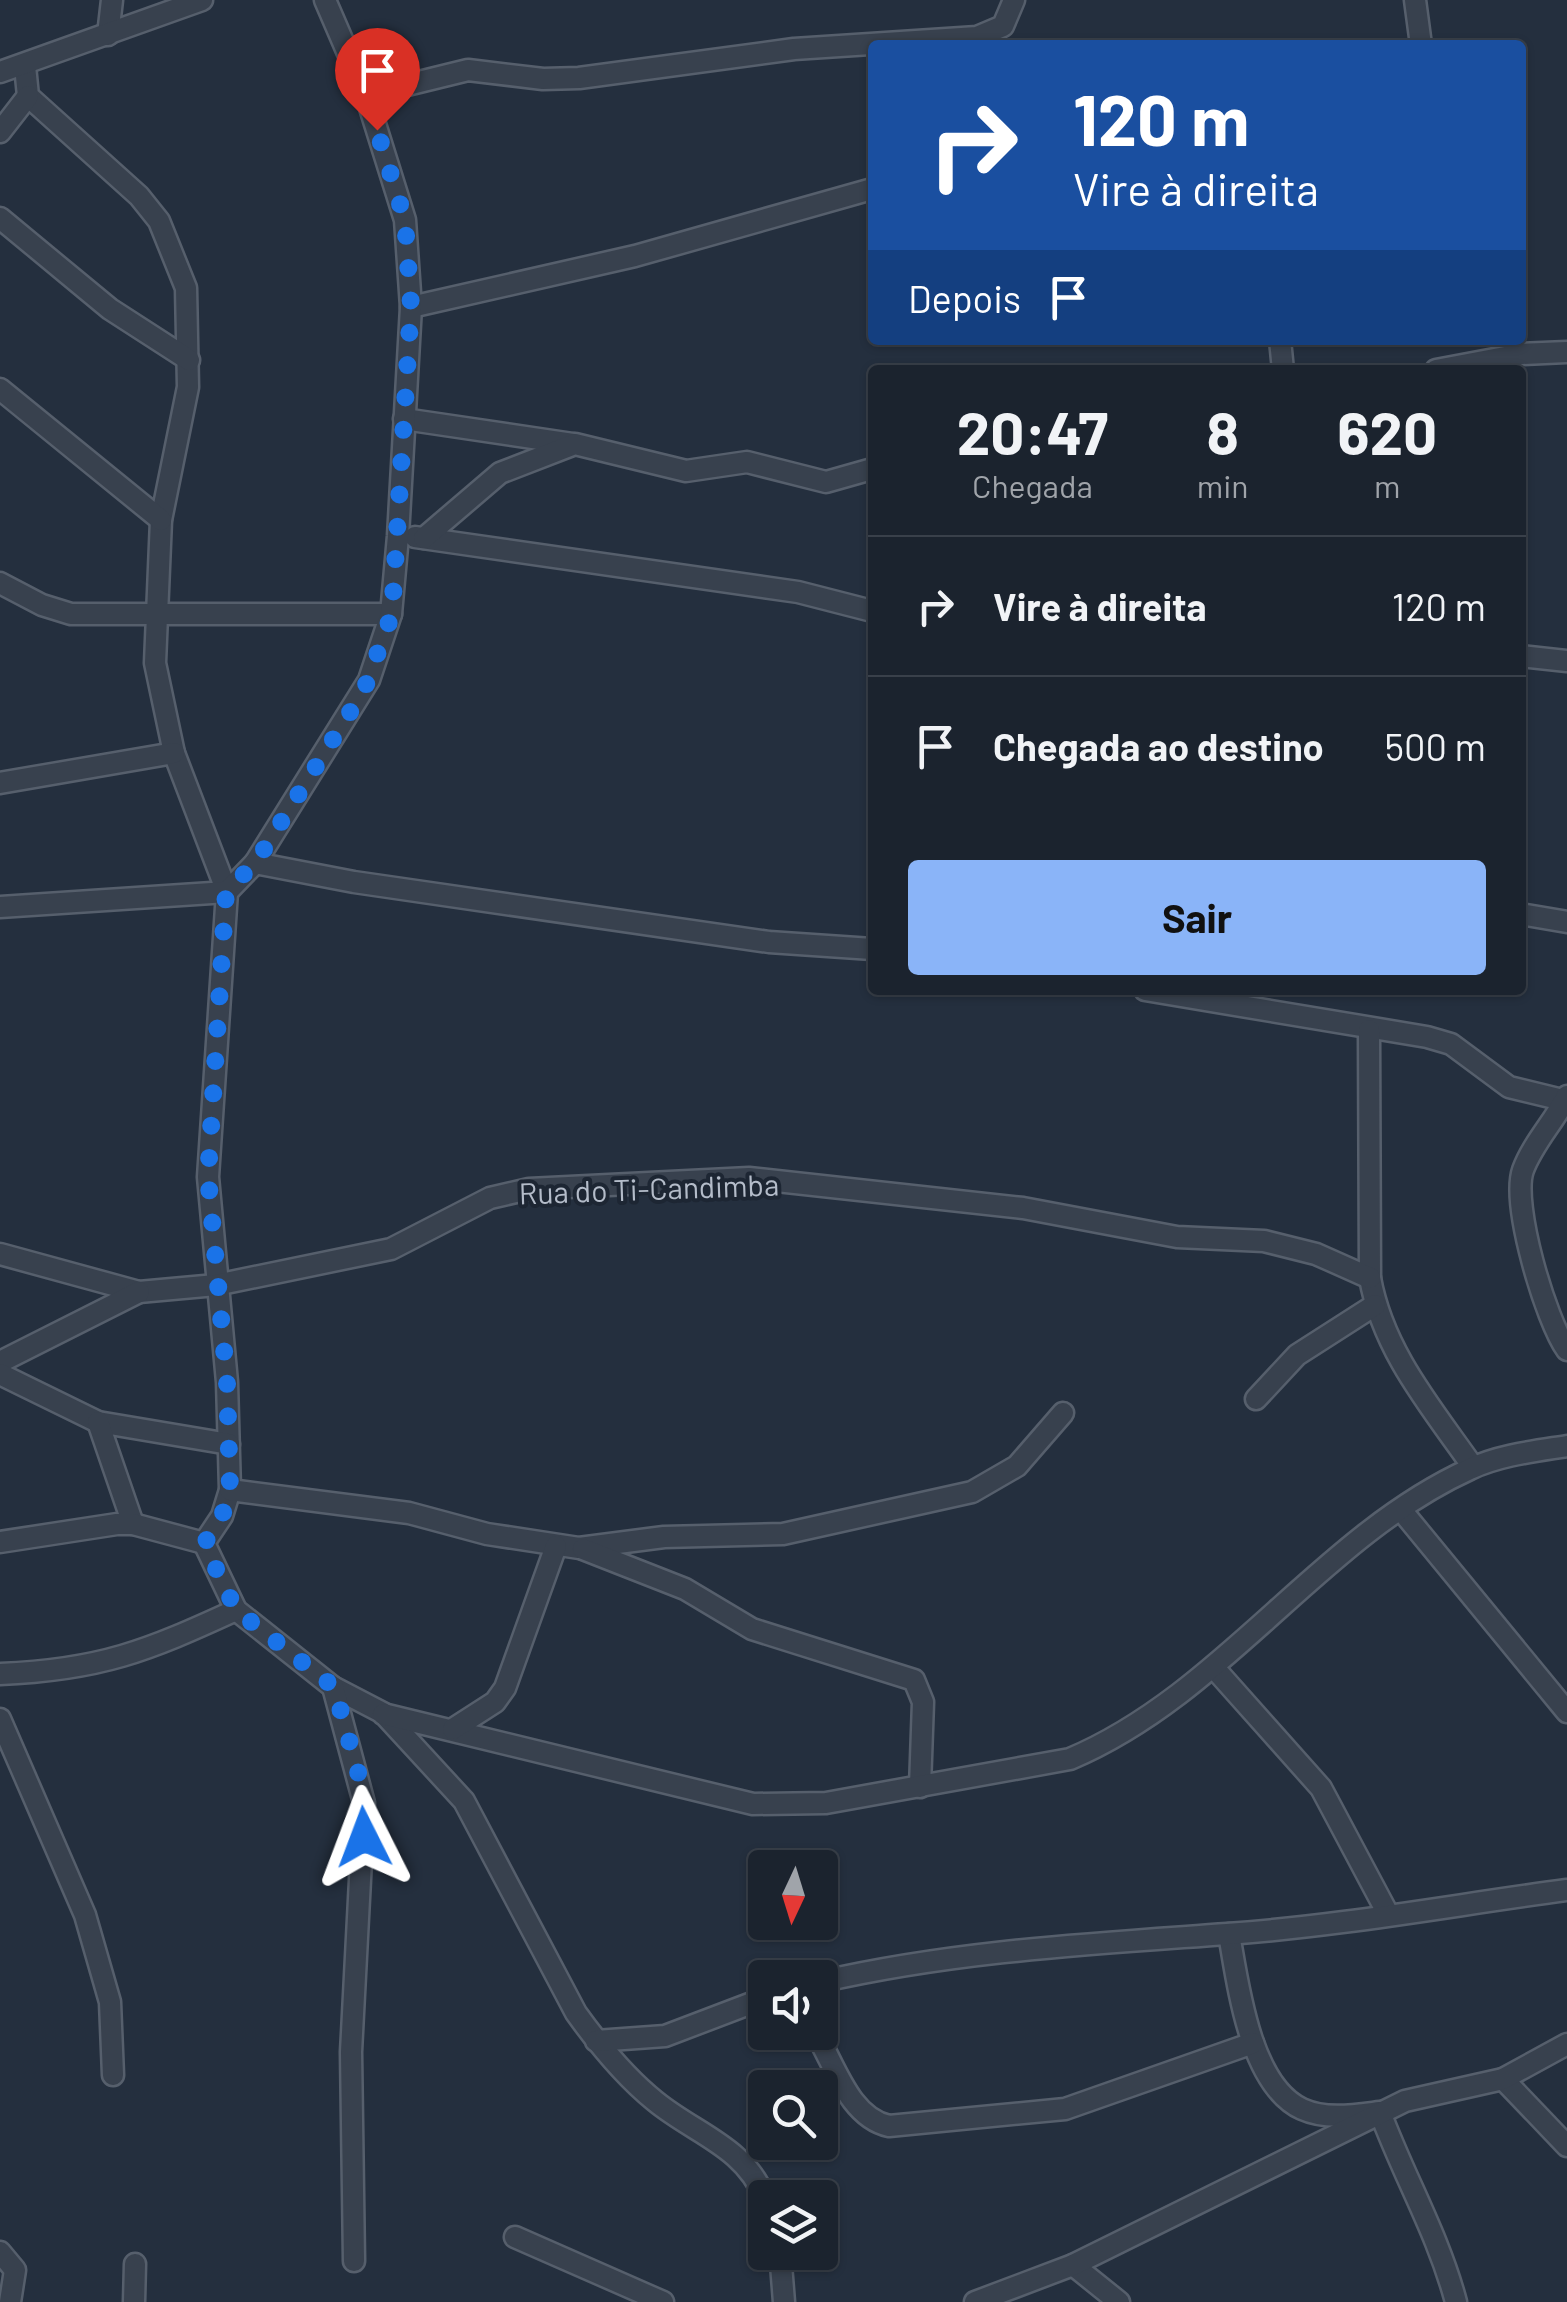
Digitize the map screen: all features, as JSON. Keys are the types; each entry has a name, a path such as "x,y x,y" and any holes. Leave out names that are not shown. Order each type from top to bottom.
{"street":[{"path":"108,35 112,0"},
{"path":"0,72 202,0"},
{"path":"0,907 226,892 256,862 369,680 392,614 411,306 405,220 366,95 325,0"},
{"path":"932,40 978,37 1004,26 1014,0"},
{"path":"1419,2 1421,40"},
{"path":"366,95 468,70 543,79 579,78 794,49 868,44"},
{"path":"25,66 28,96 139,196 160,222 186,288 188,388 161,520 154,615 157,686 174,753 226,892 208,1165 230,1490 222,1516 204,1544"},
{"path":"0,132 28,96"},
{"path":"411,306 635,256 868,190"},
{"path":"0,218 110,309 189,360"},
{"path":"1463,365 1521,354 1567,352"},
{"path":"0,389 161,520"},
{"path":"404,419 575,444 686,471 747,462 826,482 868,470"},
{"path":"424,538 500,473 575,444"},
{"path":"398,536 798,592 868,610"},
{"path":"0,582 42,606 71,614 392,614"},
{"path":"1526,657 1567,661"},
{"path":"0,783 174,753"},
{"path":"256,862 354,882 769,942 868,949"},
{"path":"1526,915 1567,922"},
{"path":"1173,995 1451,1044 1489,1076 1509,1087 1566,1100 1530,1154 1519,1196 1550,1319 1567,1350"},
{"path":"1368,1030 1370,1278 1375,1305 1388,1341 1473,1467"},
{"name":"Rua do Ti-Candimba","path":"0,1254 138,1292 216,1285 391,1249 490,1198 529,1188 750,1178 1024,1208 1178,1237 1264,1240 1316,1254 1370,1278"},
{"path":"0,1362 138,1292"},
{"path":"1256,1400 1297,1355 1375,1305"},
{"path":"0,1374 98,1422 229,1444"},
{"path":"230,1490 409,1513 486,1534 579,1548 664,1537 783,1534 928,1505 972,1492 1017,1466 1063,1413"},
{"path":"98,1422 133,1524"},
{"path":"0,1542 133,1524 204,1544 236,1610 334,1687 383,1714 753,1804 826,1803 1070,1759 1107,1744 1215,1669 1310,1581 1402,1511 1473,1467 1567,1446"},
{"path":"1402,1511 1566,1707"},
{"path":"453,1729 494,1702 505,1688 556,1546"},
{"path":"579,1548 684,1589 729,1619 914,1680 924,1702 920,1787"},
{"path":"0,1674 79,1668 126,1658 236,1610"},
{"path":"1215,1669 1321,1788 1388,1914"},
{"path":"334,1687 364,1803 351,2052 354,2261"},
{"path":"383,1714 464,1801 576,2013 596,2041 656,2102 728,2147 756,2180"},
{"path":"0,1719 85,1915 110,2002 113,2076"},
{"path":"838,1978 905,1962 1229,1934 1567,1890"},
{"path":"1229,1934 1253,2043 1276,2086 1304,2110 1346,2116 1380,2112"},
{"path":"596,2041 664,2036 748,2004"},
{"path":"825,2050 856,2108 872,2122 889,2126 1065,2109 1253,2043"},
{"path":"975,2302 1073,2265 1380,2112 1433,2093 1503,2079 1567,2044"},
{"path":"1503,2079 1567,2146"},
{"path":"1380,2112 1394,2153 1434,2230 1456,2302"},
{"path":"515,2237 662,2302"},
{"path":"0,2252 14,2270 10,2302"},
{"path":"134,2302 135,2264"},
{"path":"1073,2265 1119,2302"},
{"path":"781,2270 784,2302"}],"route":[{"path":"364,1837 360,1779 334,1687 236,1610 204,1544 222,1516 230,1490 227,1382 208,1176 226,892 256,862 364,690 392,614 411,306 405,220 377,130"}]}
